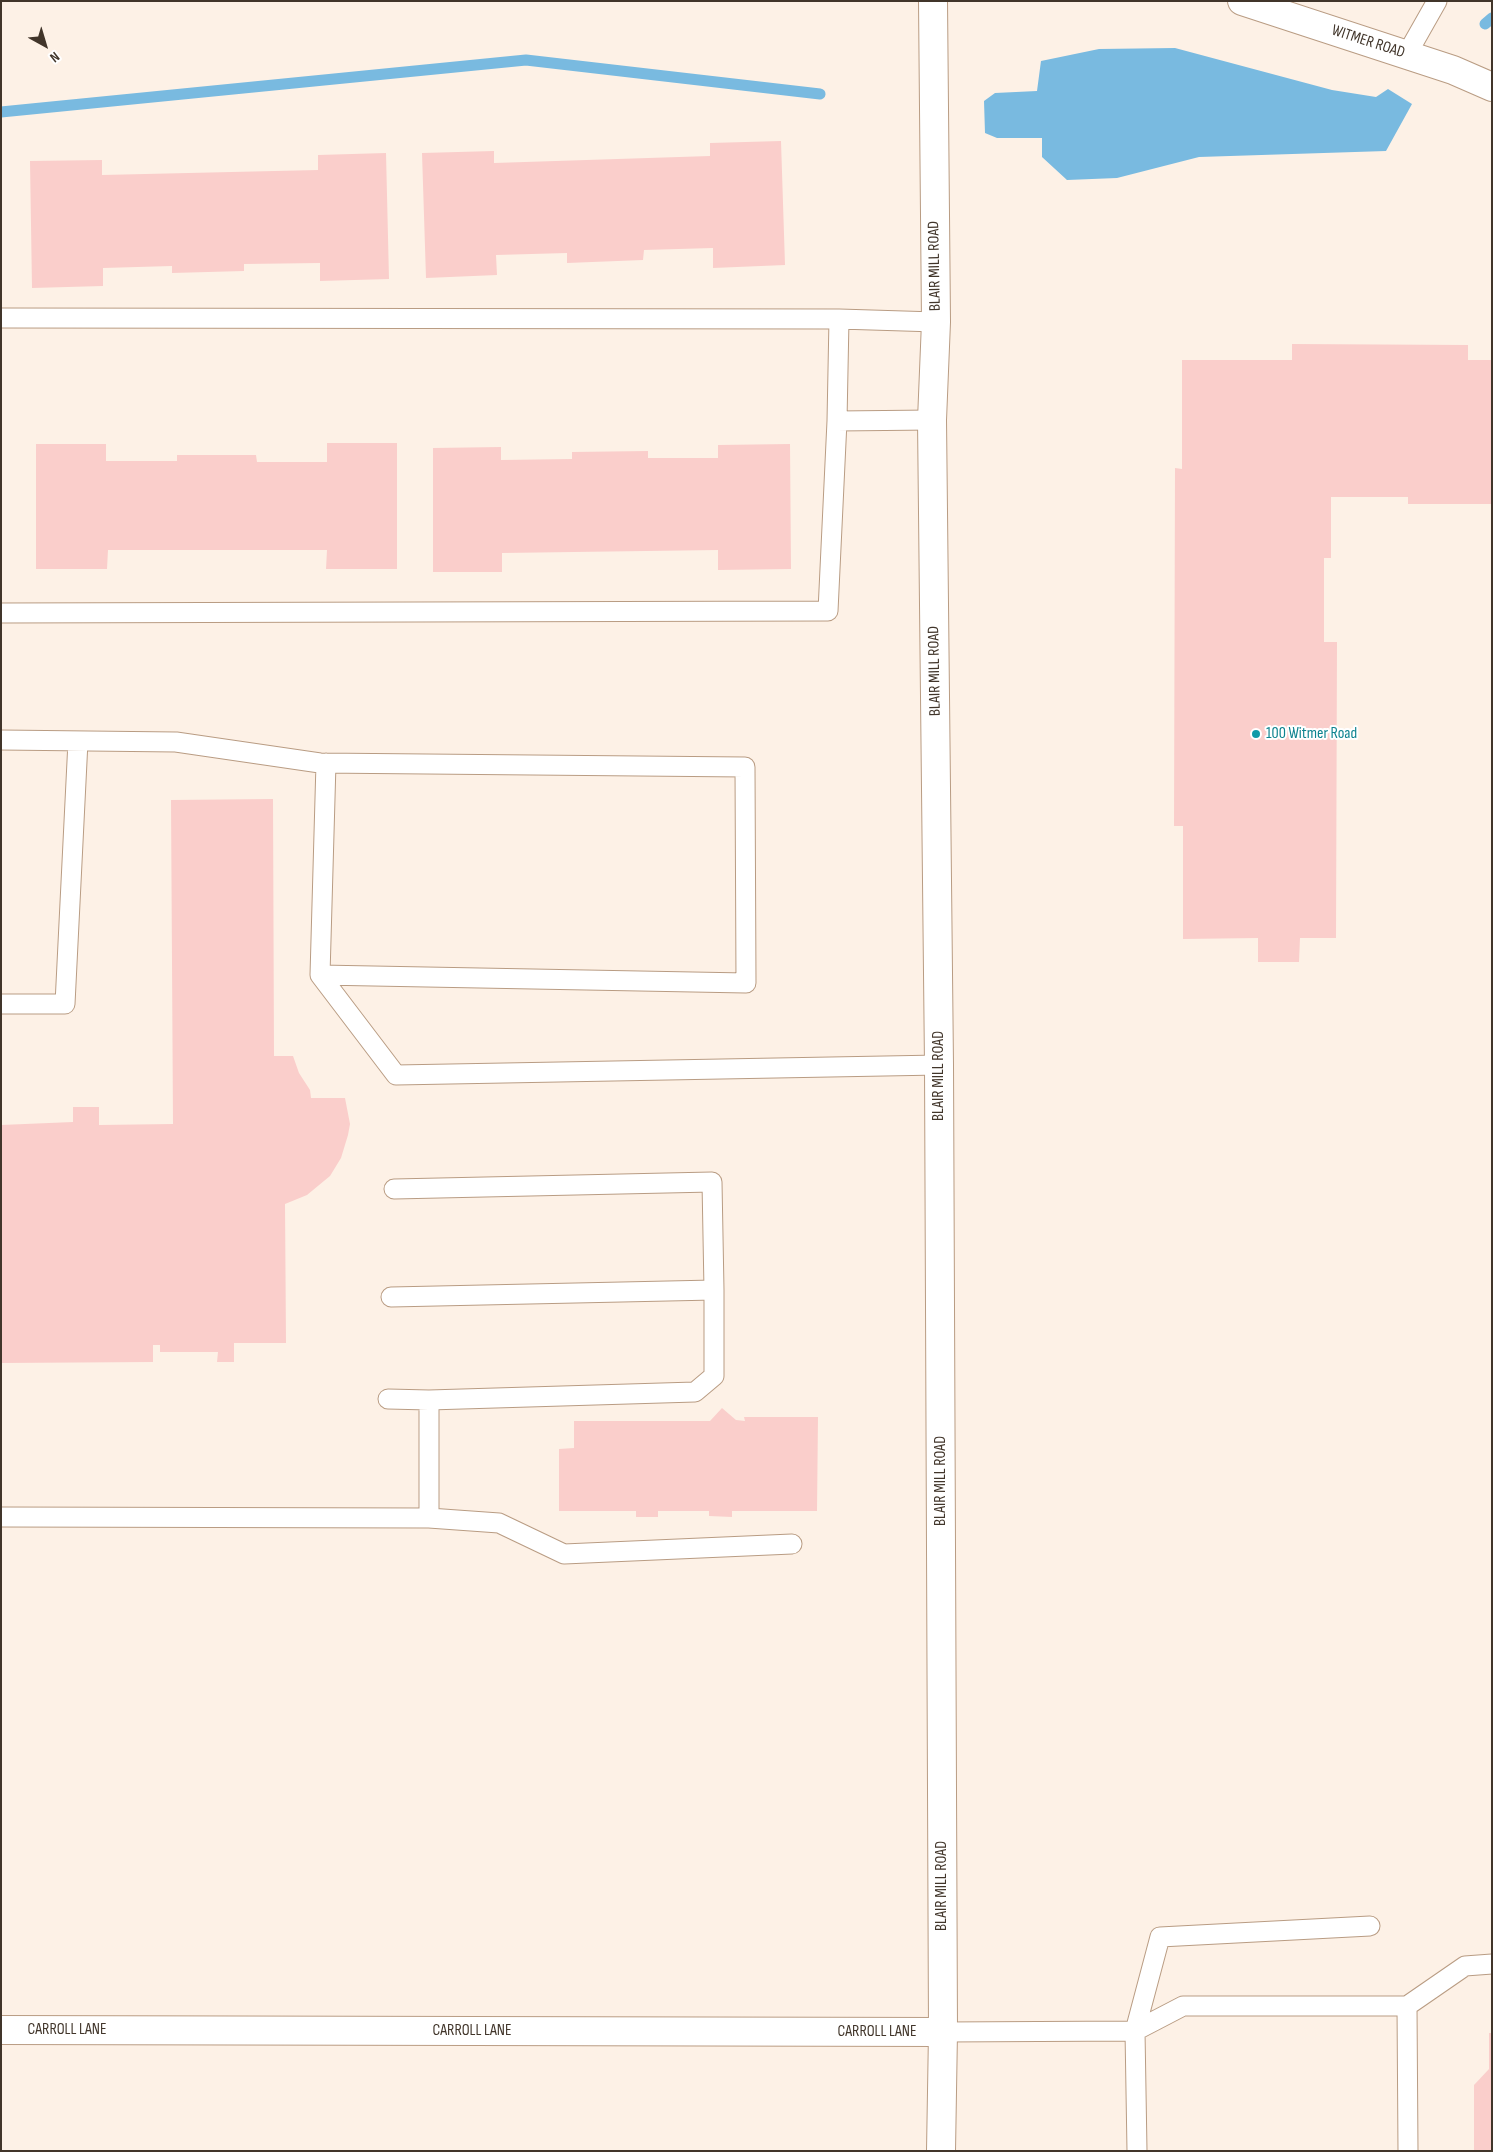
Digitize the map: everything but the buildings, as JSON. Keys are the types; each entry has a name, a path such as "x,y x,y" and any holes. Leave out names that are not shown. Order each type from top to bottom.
{"main road":[{"name":"BLAIR MILL ROAD","path":"933,1 936,322 932,420 939,1065 943,2032 941,2151"},
{"name":"WITMER ROAD","path":"1242,1 1407,54 1453,70 1492,87"},
{"name":"CARROLL LANE","path":"1,2030 943,2032"}],"lane":[{"path":"1407,54 1437,1"},
{"path":"1,318 839,320 936,322"},
{"path":"1,613 828,611 837,421 839,320"},
{"path":"837,421 932,420"},
{"path":"1,740 176,742 326,763 745,767 746,983 320,975"},
{"path":"1,1004 65,1004 78,741"},
{"path":"326,763 320,975 396,1075 939,1065"},
{"path":"388,1399 429,1400 694,1392 714,1376 712,1182 394,1189"},
{"path":"391,1297 714,1290"},
{"path":"429,1400 429,1518"},
{"path":"1,1517 429,1518 499,1523 564,1554 792,1544"},
{"path":"1137,2151 1135,2030 1160,1937 1370,1926"},
{"path":"943,2032 1135,2030 1183,2006 1407,2006 1465,1966 1492,1964"},
{"path":"1407,2006 1408,2151"}],"water":[{"path":"1175,48 1332,90 1376,97 1388,89 1412,104 1386,151 1199,157 1117,178 1067,180 1042,157 1042,138 997,138 985,133 984,101 995,93 1037,91 1041,61 1099,49"}],"waterway":[{"path":"1485,24 1492,18"},
{"path":"1,112 526,60 820,94"}],"place":[{"name":"100 Witmer Road","path":"1256,734"}]}
